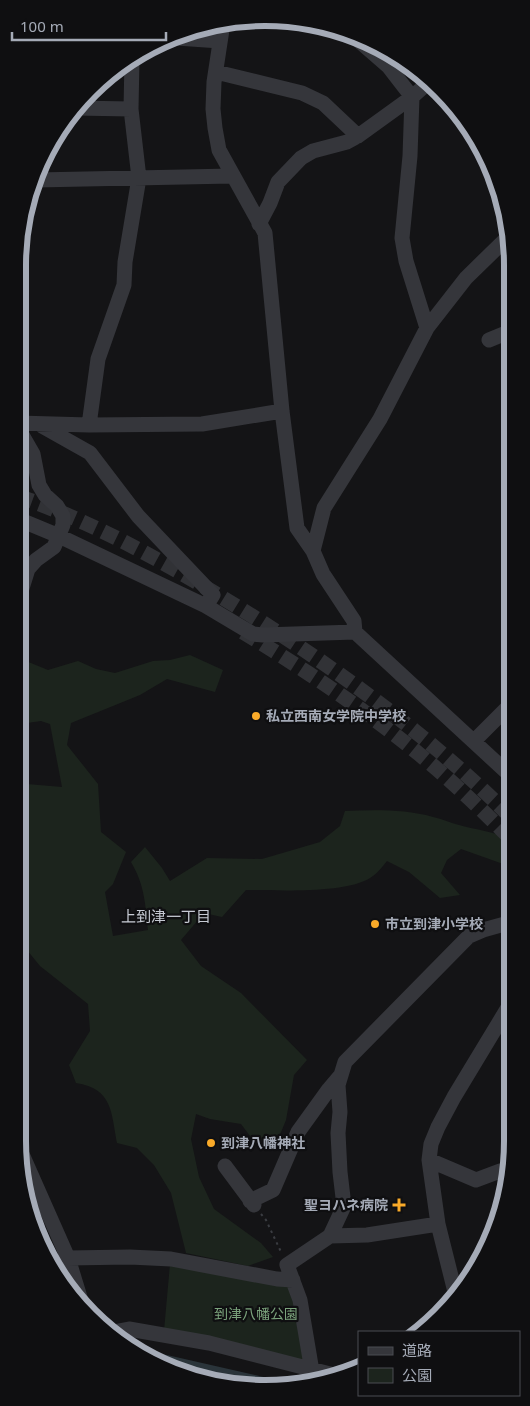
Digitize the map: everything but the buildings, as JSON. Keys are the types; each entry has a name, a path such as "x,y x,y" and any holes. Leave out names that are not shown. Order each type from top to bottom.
{"street":[{"path":"222,30 213,109 215,128 219,150 265,233 282,411 297,528 313,551 323,574 354,621 354,632"},
{"path":"189,39 220,41"},
{"path":"371,51 388,66 412,97 410,156 402,238 406,261 427,328"},
{"path":"89,425 98,359 124,285 125,262 139,178 132,109 132,66"},
{"path":"216,72 302,93 323,102 358,136"},
{"path":"259,224 278,182 301,158 313,151 347,142 358,136 424,87"},
{"path":"85,108 132,109"},
{"path":"42,180 232,176"},
{"path":"313,551 324,508 380,419 427,328 466,278 503,242"},
{"path":"488,340 504,334"},
{"path":"26,424 202,424 282,411"},
{"path":"39,424 90,453 138,516 213,595 206,606"},
{"path":"26,441 34,454 39,485 63,516 63,526 54,547 26,568"},
{"path":"26,522 59,536 206,606 253,634 263,636 354,632 504,769"},
{"path":"474,741 504,712"},
{"path":"314,1375 300,1300 287,1265 330,1236 344,1206 338,1133 340,1112 338,1085 345,1062 469,936 504,924"},
{"path":"454,1286 438,1224 430,1160 431,1144 438,1127 504,1015"},
{"path":"225,1166 252,1203 273,1190 298,1132 328,1089 340,1076"},
{"path":"430,1160 476,1180 502,1171"},
{"path":"28,1172 70,1278"},
{"path":"330,1236 367,1235 438,1224"},
{"path":"61,1260 130,1257 171,1259 277,1279 293,1280"},
{"path":"121,1330 128,1329 209,1343 309,1375"}],"path":[{"path":"252,1203 266,1220 287,1265"}],"green space":[{"path":"26,638 28,640 26,661"},
{"path":"190,655 223,670 215,692 167,679 140,695 71,723 67,745 98,784 101,832 126,852 113,884 105,892 113,936 148,930 142,887 131,862 145,847 170,881 207,858 262,859 320,842 340,826 345,811 378,810 422,814 504,837 504,864 461,849 447,860 441,873 460,895 440,898 409,872 387,861 370,878 344,887 310,890 246,890 222,917 204,913 181,940 201,966 241,993 307,1060 294,1075 286,1120 279,1137 269,1146 256,1144 241,1124 210,1119 196,1114 191,1139 199,1177 214,1209 261,1243 273,1257 248,1266 186,1253 171,1193 154,1165 137,1148 117,1143 111,1112 104,1096 88,1086 76,1083 69,1065 90,1031 88,1004 40,966 26,949 26,786 27,784 62,787 50,724 41,721 26,723 26,661 48,670 78,661 96,669 115,673 153,661 170,660"},
{"name":"到津八幡公園","path":"170,1264 288,1285 291,1289 306,1361 164,1331"}],"shaded area":[{"path":"156,1353 274,1379 234,1378 203,1372"}],"tunnel":[{"path":"26,499 79,520 108,534 193,580 249,614 319,660 386,709 451,761 504,810"},
{"path":"243,632 333,690 398,737 455,785 504,832"}],"place":[{"name":"私立西南女学院中学校","path":"256,716"},
{"name":"市立到津小学校","path":"375,924"},
{"name":"到津八幡神社","path":"211,1143"},
{"name":"聖ヨハネ病院","path":"399,1205"}],"district":[{"name":"上到津一丁目","path":"166,917"}]}
